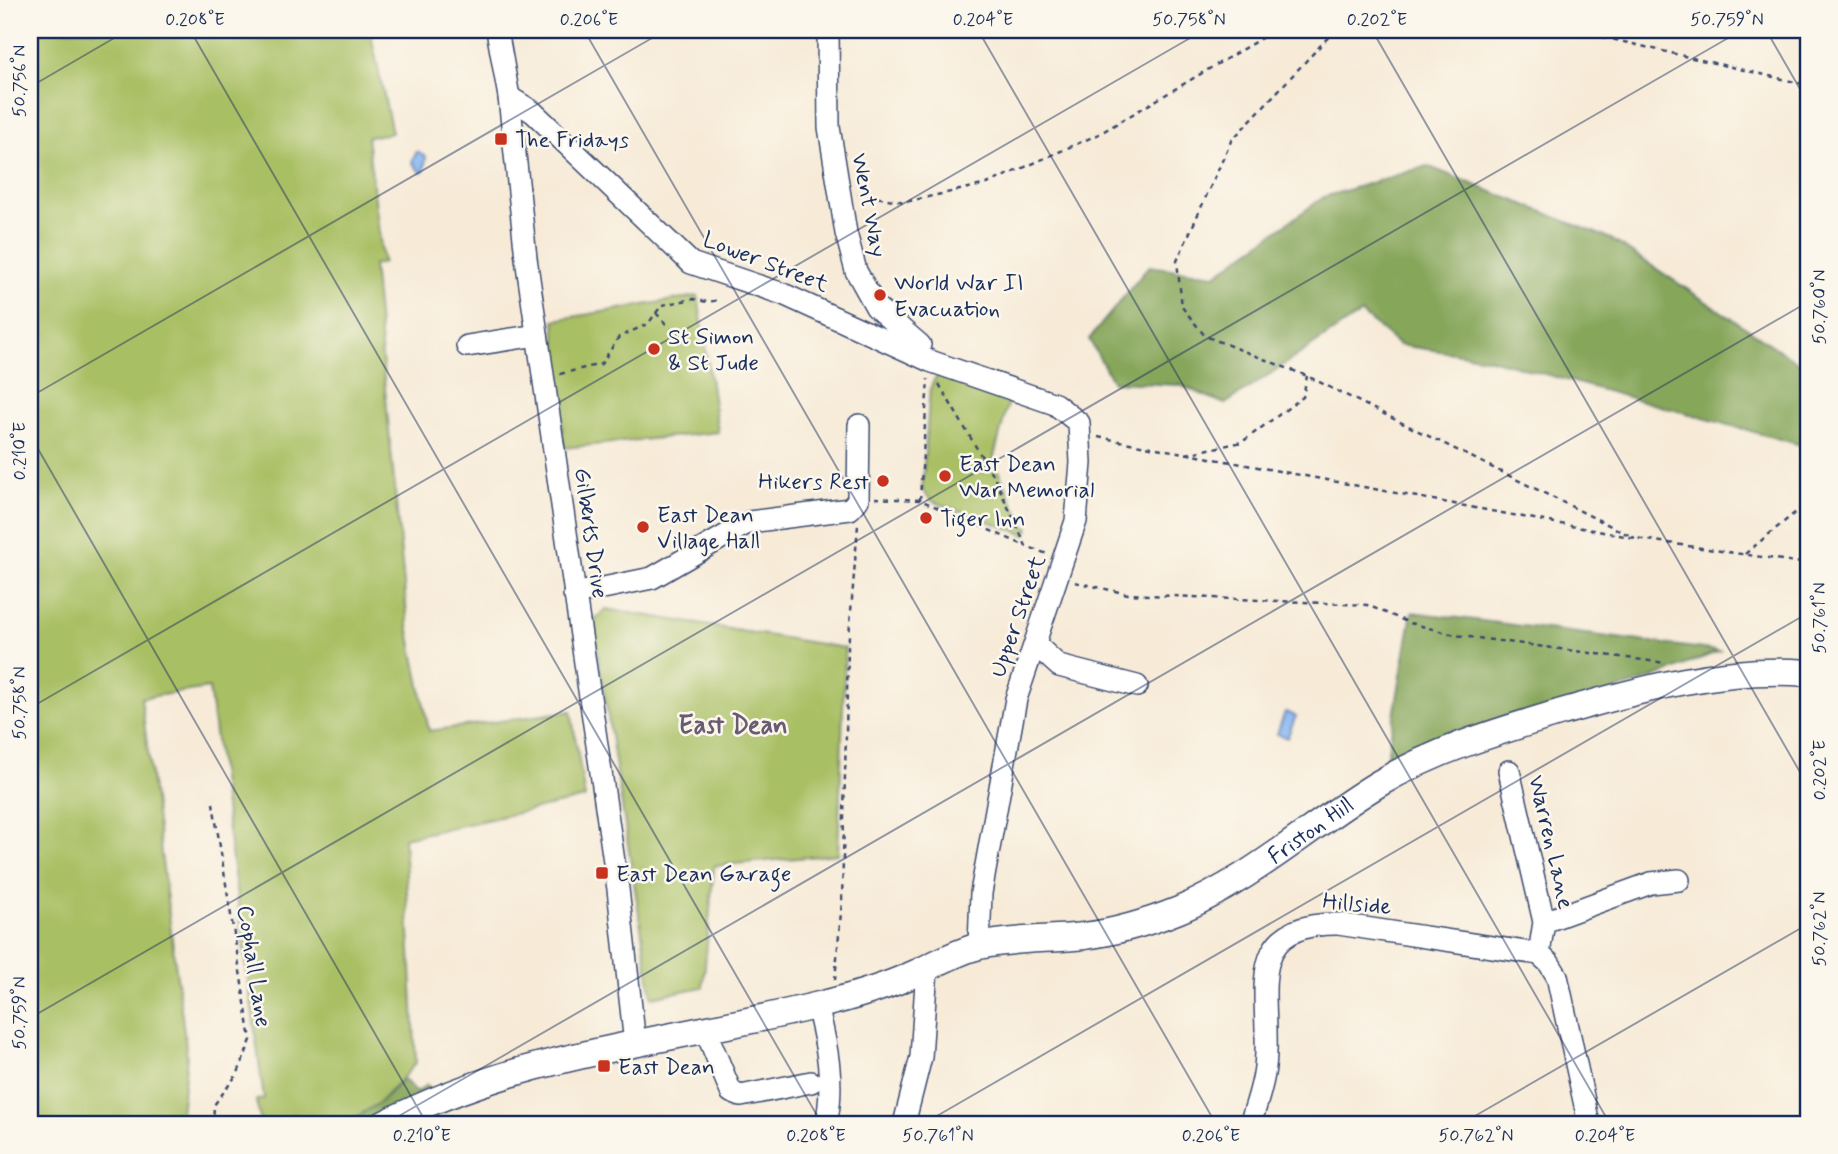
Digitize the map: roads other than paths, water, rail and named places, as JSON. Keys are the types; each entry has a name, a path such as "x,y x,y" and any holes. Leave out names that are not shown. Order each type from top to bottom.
{"main road":[{"name":"Friston Hill","path":"384,1124 431,1100 472,1084 526,1068 826,1003 893,983 979,946 1087,936 1135,926 1183,908 1235,881 1382,782 1466,742 1514,726 1675,683 1764,673 1808,674"}],"street":[{"name":"Gilberts Drive","path":"497,30 509,97 543,378 618,889 635,1044"},
{"name":"Went Way","path":"828,30 828,113 846,233 865,290 892,323 926,350 930,361"},
{"name":"Lower Street","path":"509,97 533,113 691,264 783,294 930,361"},
{"path":"467,346 537,335"},
{"name":"Upper Street","path":"930,361 1055,404 1072,414 1079,423 1081,434 1076,521 1016,699 981,893 979,946"},
{"path":"574,594 652,578 749,522 850,509 858,500 859,425"},
{"path":"1036,645 1059,666 1137,686"},
{"name":"Warren Lane","path":"1509,771 1544,922 1539,954"},
{"path":"1544,922 1650,883 1679,880"},
{"name":"Hillside","path":"1250,1124 1265,1067 1265,970 1270,952 1282,937 1295,929 1313,924 1338,924 1539,954"},
{"path":"1539,954 1557,976 1589,1124"},
{"path":"904,1124 921,1057 927,968"},
{"path":"826,1003 831,1103 826,1124"},
{"path":"705,1029 731,1092 741,1096 811,1082"}],"water":[{"path":"417,151 426,156 424,171 421,173 412,162"},
{"path":"1285,712 1296,716 1287,738 1277,734"}],"place":[{"name":"The Fridays","path":"501,139"},
{"name":"World War II Evacuation","path":"880,295"},
{"name":"St Simon & St Jude","path":"654,349"},
{"name":"East Dean War Memorial","path":"945,476"},
{"name":"Hikers Rest","path":"883,481"},
{"name":"Tiger Inn","path":"926,518"},
{"name":"East Dean Village Hall","path":"643,527"},
{"name":"East Dean Garage","path":"602,873"},
{"name":"East Dean","path":"604,1066"}],"district":[{"name":"East Dean","path":"733,724"}]}
